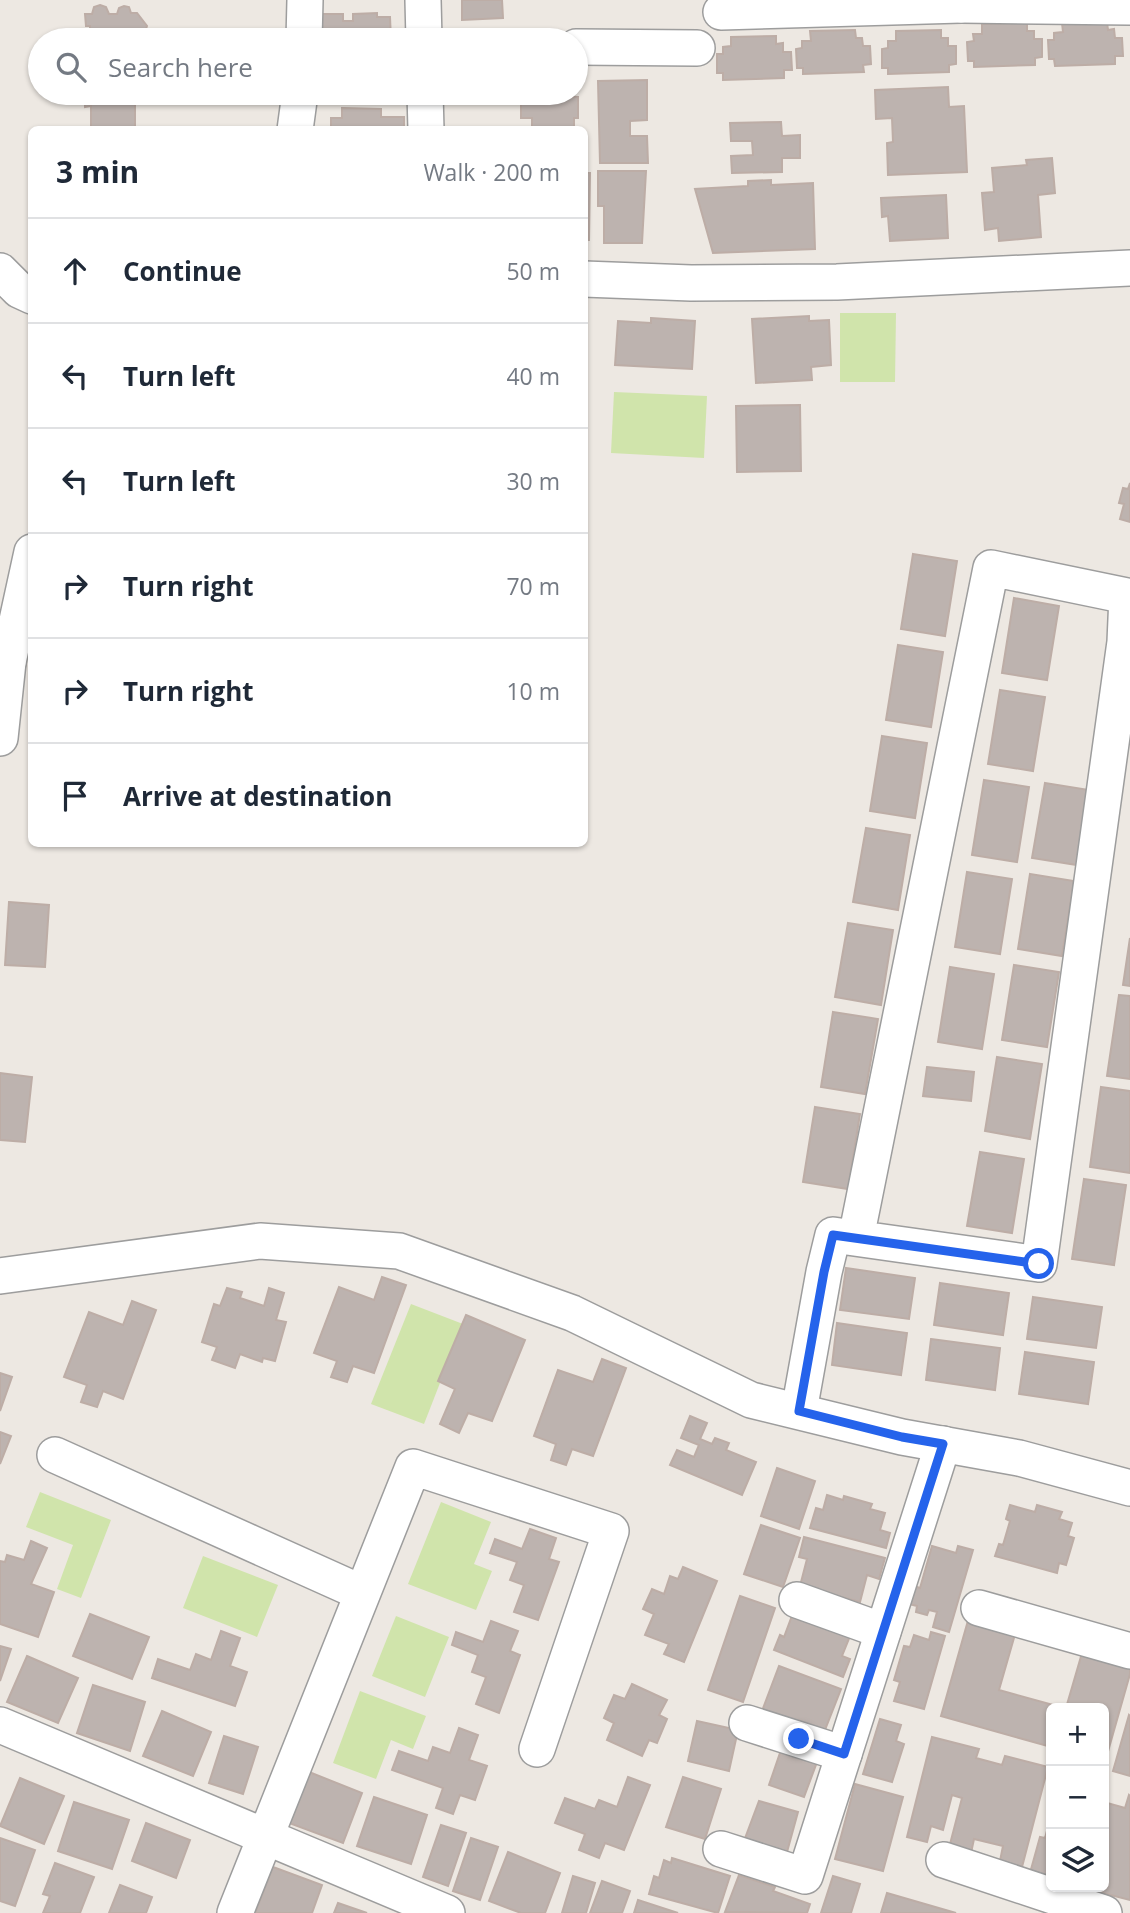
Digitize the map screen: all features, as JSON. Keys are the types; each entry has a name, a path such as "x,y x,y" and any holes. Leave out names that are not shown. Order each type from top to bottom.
{"street":[{"path":"304,28 305,0"},
{"path":"424,0 424,28"},
{"path":"721,12 961,3 1130,6"},
{"path":"588,47 697,48"},
{"path":"296,126 298,105"},
{"path":"425,105 426,126"},
{"path":"588,279 691,283 837,282 1130,268"},
{"path":"0,271 19,290 28,294"},
{"path":"0,738 4,664 28,568"},
{"path":"799,1411 833,1235 1039,1264 1125,642 1127,596 991,569 856,1238"},
{"path":"0,1276 260,1241 399,1251 572,1313 751,1400 902,1437 1018,1458 1130,1488"},
{"path":"721,1849 805,1876 943,1444"},
{"path":"55,1455 362,1593"},
{"path":"235,1913 413,1467 611,1531 537,1749"},
{"path":"797,1600 883,1631"},
{"path":"979,1608 1130,1651"},
{"path":"747,1723 844,1754"},
{"path":"4,1737 264,1838 447,1913"},
{"path":"944,1860 1104,1913"}],"green space":[{"path":"840,313 896,313 895,382 840,382"},
{"path":"614,392 707,396 704,458 611,453"},
{"path":"411,1304 463,1324 424,1424 371,1404"},
{"path":"40,1492 111,1520 81,1598 57,1589 73,1545 26,1527"},
{"path":"441,1502 491,1522 474,1564 492,1571 476,1610 408,1584"},
{"path":"203,1556 278,1585 257,1637 183,1608"},
{"path":"396,1616 449,1637 425,1697 372,1676"},
{"path":"360,1691 426,1716 413,1749 391,1740 376,1779 333,1763"}],"building":[{"path":"462,0 502,0 503,18 462,20"},
{"path":"100,5 106,7 109,14 117,14 119,8 129,7 131,13 137,13 146,28 90,28 86,26 85,14 92,14 94,7"},
{"path":"377,13 377,17 390,17 390,28 319,28 318,14 343,14 343,21 353,21 353,14"},
{"path":"1107,22 1108,30 1114,29 1115,38 1122,38 1123,56 1115,56 1115,64 1055,66 1054,59 1049,59 1048,40 1054,40 1054,33 1063,32 1062,23"},
{"path":"1027,23 1027,31 1034,31 1034,39 1042,39 1042,57 1035,58 1035,65 974,67 974,61 968,61 967,42 974,41 973,34 982,34 982,24"},
{"path":"855,30 856,38 862,38 863,46 870,46 871,64 863,65 864,72 803,74 803,68 797,68 796,49 802,48 802,41 811,41 810,31"},
{"path":"941,30 941,38 948,38 948,46 956,46 956,64 949,65 949,72 888,74 888,68 882,68 882,49 888,48 888,41 896,41 896,31"},
{"path":"776,36 776,44 783,43 783,52 791,52 792,70 784,70 784,78 723,80 723,73 717,73 717,54 723,54 723,47 731,46 731,37"},
{"path":"647,80 647,120 630,121 630,136 647,136 648,163 600,163 598,81"},
{"path":"948,87 949,107 964,106 967,172 888,175 887,143 893,142 892,118 876,119 875,90"},
{"path":"85,105 135,105 135,126 91,126 91,106"},
{"path":"521,105 578,105 578,118 574,118 574,126 532,126 532,118 521,118"},
{"path":"342,108 381,109 381,117 404,117 404,126 331,126 331,118 342,118"},
{"path":"781,122 782,136 800,135 800,158 782,158 782,172 732,173 731,156 753,155 752,141 731,141 730,123"},
{"path":"1052,158 1055,193 1038,195 1041,237 999,241 998,228 985,230 982,193 994,192 992,168 1027,165 1026,160"},
{"path":"598,171 646,171 642,243 604,243 604,206 598,206"},
{"path":"588,173 590,173 589,240"},
{"path":"771,180 771,185 813,183 815,249 713,253 695,189 748,186 748,181"},
{"path":"946,195 948,238 890,241 888,216 882,217 881,198"},
{"path":"809,316 809,321 829,320 831,365 811,367 812,380 756,383 752,319"},
{"path":"651,318 695,321 692,369 615,365 618,321 651,323"},
{"path":"800,405 801,471 737,472 736,406"},
{"path":"1130,483 1130,522 1120,519 1124,504 1119,503 1123,488 1128,489"},
{"path":"913,554 957,561 945,636 901,629"},
{"path":"1014,598 1059,606 1047,680 1002,673"},
{"path":"898,645 943,652 931,727 886,720"},
{"path":"1000,690 1045,697 1033,771 988,764"},
{"path":"882,736 927,743 915,818 870,811"},
{"path":"984,780 1029,787 1017,862 972,855"},
{"path":"1045,783 1089,790 1077,865 1032,858"},
{"path":"866,828 910,835 898,910 853,902"},
{"path":"967,872 1012,879 1000,954 955,947"},
{"path":"1030,874 1074,881 1062,956 1018,949"},
{"path":"9,902 49,905 45,967 5,965"},
{"path":"848,923 893,930 881,1005 835,997"},
{"path":"1130,938 1130,986 1123,985"},
{"path":"1014,965 1059,972 1047,1047 1002,1040"},
{"path":"950,967 994,974 982,1049 938,1042"},
{"path":"1119,995 1130,996 1130,1079 1107,1076"},
{"path":"833,1012 878,1019 865,1094 821,1087"},
{"path":"997,1057 1042,1064 1030,1139 985,1131"},
{"path":"927,1067 974,1072 971,1101 923,1096"},
{"path":"0,1073 32,1077 25,1142 0,1140"},
{"path":"1101,1087 1130,1091 1130,1173 1090,1167"},
{"path":"815,1107 860,1114 848,1189 803,1182"},
{"path":"980,1152 1024,1159 1012,1233 967,1226"},
{"path":"1084,1179 1126,1185 1114,1265 1072,1259"},
{"path":"846,1268 915,1278 909,1319 840,1310"},
{"path":"382,1277 406,1285 374,1373 353,1366 347,1382 331,1377 337,1361 314,1353 339,1287 374,1300"},
{"path":"940,1283 1009,1293 1003,1335 934,1325"},
{"path":"227,1288 242,1292 240,1298 264,1306 269,1288 284,1293 276,1320 286,1322 275,1361 263,1358 262,1362 240,1354 235,1368 212,1360 217,1347 202,1342 214,1304 220,1306"},
{"path":"1033,1297 1102,1307 1096,1348 1027,1339"},
{"path":"132,1301 156,1310 123,1399 103,1391 97,1407 81,1402 87,1385 64,1377 89,1312 123,1325"},
{"path":"466,1315 525,1340 492,1421 468,1413 459,1433 440,1424 455,1389 438,1381"},
{"path":"837,1323 907,1333 901,1375 832,1365"},
{"path":"931,1339 1000,1348 995,1390 926,1380"},
{"path":"1025,1352 1094,1362 1088,1404 1019,1394"},
{"path":"602,1359 626,1368 593,1456 572,1449 566,1465 551,1460 556,1444 534,1436 558,1370 593,1382"},
{"path":"0,1373 12,1377 0,1411"},
{"path":"690,1416 707,1423 700,1439 712,1444 715,1438 729,1443 726,1450 756,1462 742,1495 670,1465 677,1450 694,1457 699,1445 681,1438"},
{"path":"0,1432 11,1436 0,1464"},
{"path":"777,1468 815,1481 799,1529 761,1516"},
{"path":"827,1495 843,1500 844,1496 872,1504 870,1509 885,1513 880,1530 890,1533 886,1548 810,1528 816,1508 823,1510"},
{"path":"1010,1505 1035,1512 1037,1505 1062,1512 1059,1519 1072,1523 1068,1536 1074,1538 1066,1565 1059,1563 1057,1573 995,1556 999,1544 1003,1545 1010,1521 1006,1519"},
{"path":"761,1525 800,1538 783,1587 744,1574"},
{"path":"530,1529 556,1538 549,1559 559,1562 538,1620 514,1612 524,1585 510,1580 517,1562 490,1553 495,1539 522,1549"},
{"path":"804,1537 885,1558 879,1579 867,1575 860,1602 800,1586 807,1559 799,1557"},
{"path":"31,1541 47,1548 31,1584 54,1592 38,1637 0,1624 0,1561 5,1562 7,1555 24,1560"},
{"path":"932,1546 956,1553 958,1546 973,1550 949,1632 933,1627 937,1612 929,1610 927,1615 916,1612 917,1606 909,1604 914,1586 920,1588"},
{"path":"683,1567 717,1581 684,1662 664,1654 669,1644 645,1635 654,1614 643,1609 652,1589 664,1594 670,1576 678,1579"},
{"path":"740,1596 775,1608 743,1702 708,1690"},
{"path":"971,1610 1018,1624 999,1690 1046,1703 1046,1746 941,1716"},
{"path":"793,1613 850,1636 842,1656 850,1659 843,1677 774,1650 780,1635 784,1637"},
{"path":"90,1614 149,1637 132,1679 73,1656"},
{"path":"491,1621 518,1631 510,1651 520,1655 499,1713 476,1704 486,1677 472,1672 478,1655 452,1645 456,1632 483,1642"},
{"path":"221,1631 240,1638 230,1666 247,1672 235,1706 152,1678 158,1659 190,1670 196,1654 211,1660"},
{"path":"931,1632 945,1636 924,1709 894,1701 900,1682 894,1680 904,1646 910,1647 914,1635 929,1640"},
{"path":"0,1646 11,1649 0,1681"},
{"path":"1082,1653 1130,1667 1109,1748 1109,1703 1067,1703"},
{"path":"27,1656 78,1678 58,1723 7,1702"},
{"path":"779,1666 841,1689 823,1735 762,1711"},
{"path":"632,1684 667,1700 659,1715 667,1719 657,1743 649,1740 642,1756 607,1740 614,1723 604,1718 614,1695 625,1699"},
{"path":"93,1685 145,1702 130,1751 77,1733"},
{"path":"162,1711 211,1732 193,1776 143,1756"},
{"path":"1130,1716 1130,1776 1113,1771"},
{"path":"880,1719 901,1725 896,1741 904,1744 892,1782 863,1774"},
{"path":"697,1721 738,1730 729,1771 688,1761"},
{"path":"459,1728 478,1735 469,1760 487,1766 475,1800 460,1795 453,1814 436,1808 443,1788 392,1770 399,1751 428,1761 433,1747 450,1753"},
{"path":"224,1736 258,1747 243,1794 209,1783"},
{"path":"932,1737 979,1749 976,1758 1002,1765 1005,1756 1046,1766 1022,1867 1000,1861 1003,1846 974,1839 971,1853 949,1848 962,1798 952,1795 943,1830 931,1826 927,1842 907,1837"},
{"path":"781,1750 817,1762 804,1797 769,1785"},
{"path":"309,1772 362,1793 343,1843 289,1823"},
{"path":"628,1777 650,1785 624,1850 605,1843 599,1858 579,1850 585,1834 555,1823 565,1798 595,1809 599,1800 617,1807"},
{"path":"683,1777 721,1789 705,1839 666,1827"},
{"path":"20,1778 64,1796 44,1844 0,1826"},
{"path":"855,1784 903,1797 883,1871 835,1859"},
{"path":"1129,1795 1130,1900 1099,1892 1109,1892 1109,1803 1125,1808"},
{"path":"374,1797 427,1815 411,1864 357,1846"},
{"path":"759,1801 798,1812 787,1852 744,1841"},
{"path":"74,1802 129,1820 112,1869 58,1851"},
{"path":"146,1823 190,1840 176,1878 132,1861"},
{"path":"441,1825 466,1833 448,1886 423,1877"},
{"path":"1046,1834 1046,1877 1030,1873 1040,1837 1045,1838"},
{"path":"0,1838 35,1850 15,1906 0,1901"},
{"path":"471,1838 498,1847 480,1900 453,1891"},
{"path":"508,1852 560,1873 545,1913 521,1913 489,1901"},
{"path":"672,1858 730,1876 718,1913 649,1894 654,1876 659,1878 664,1860 671,1863"},
{"path":"55,1863 94,1877 80,1913 43,1913 50,1896 43,1894"},
{"path":"273,1867 322,1885 312,1913 255,1913"},
{"path":"739,1875 775,1887 773,1891 810,1904 807,1913 725,1912"},
{"path":"573,1876 595,1883 586,1913 562,1913"},
{"path":"833,1876 860,1884 851,1913 821,1913"},
{"path":"602,1881 630,1891 622,1913 590,1913"},
{"path":"120,1885 152,1897 146,1913 109,1913"},
{"path":"887,1893 956,1913 881,1913"},
{"path":"638,1900 678,1913 634,1913"},
{"path":"338,1903 367,1913 334,1913"}],"route":[{"path":"799,1739 844,1754 943,1444 902,1437 799,1411 833,1235 1039,1264"}]}
